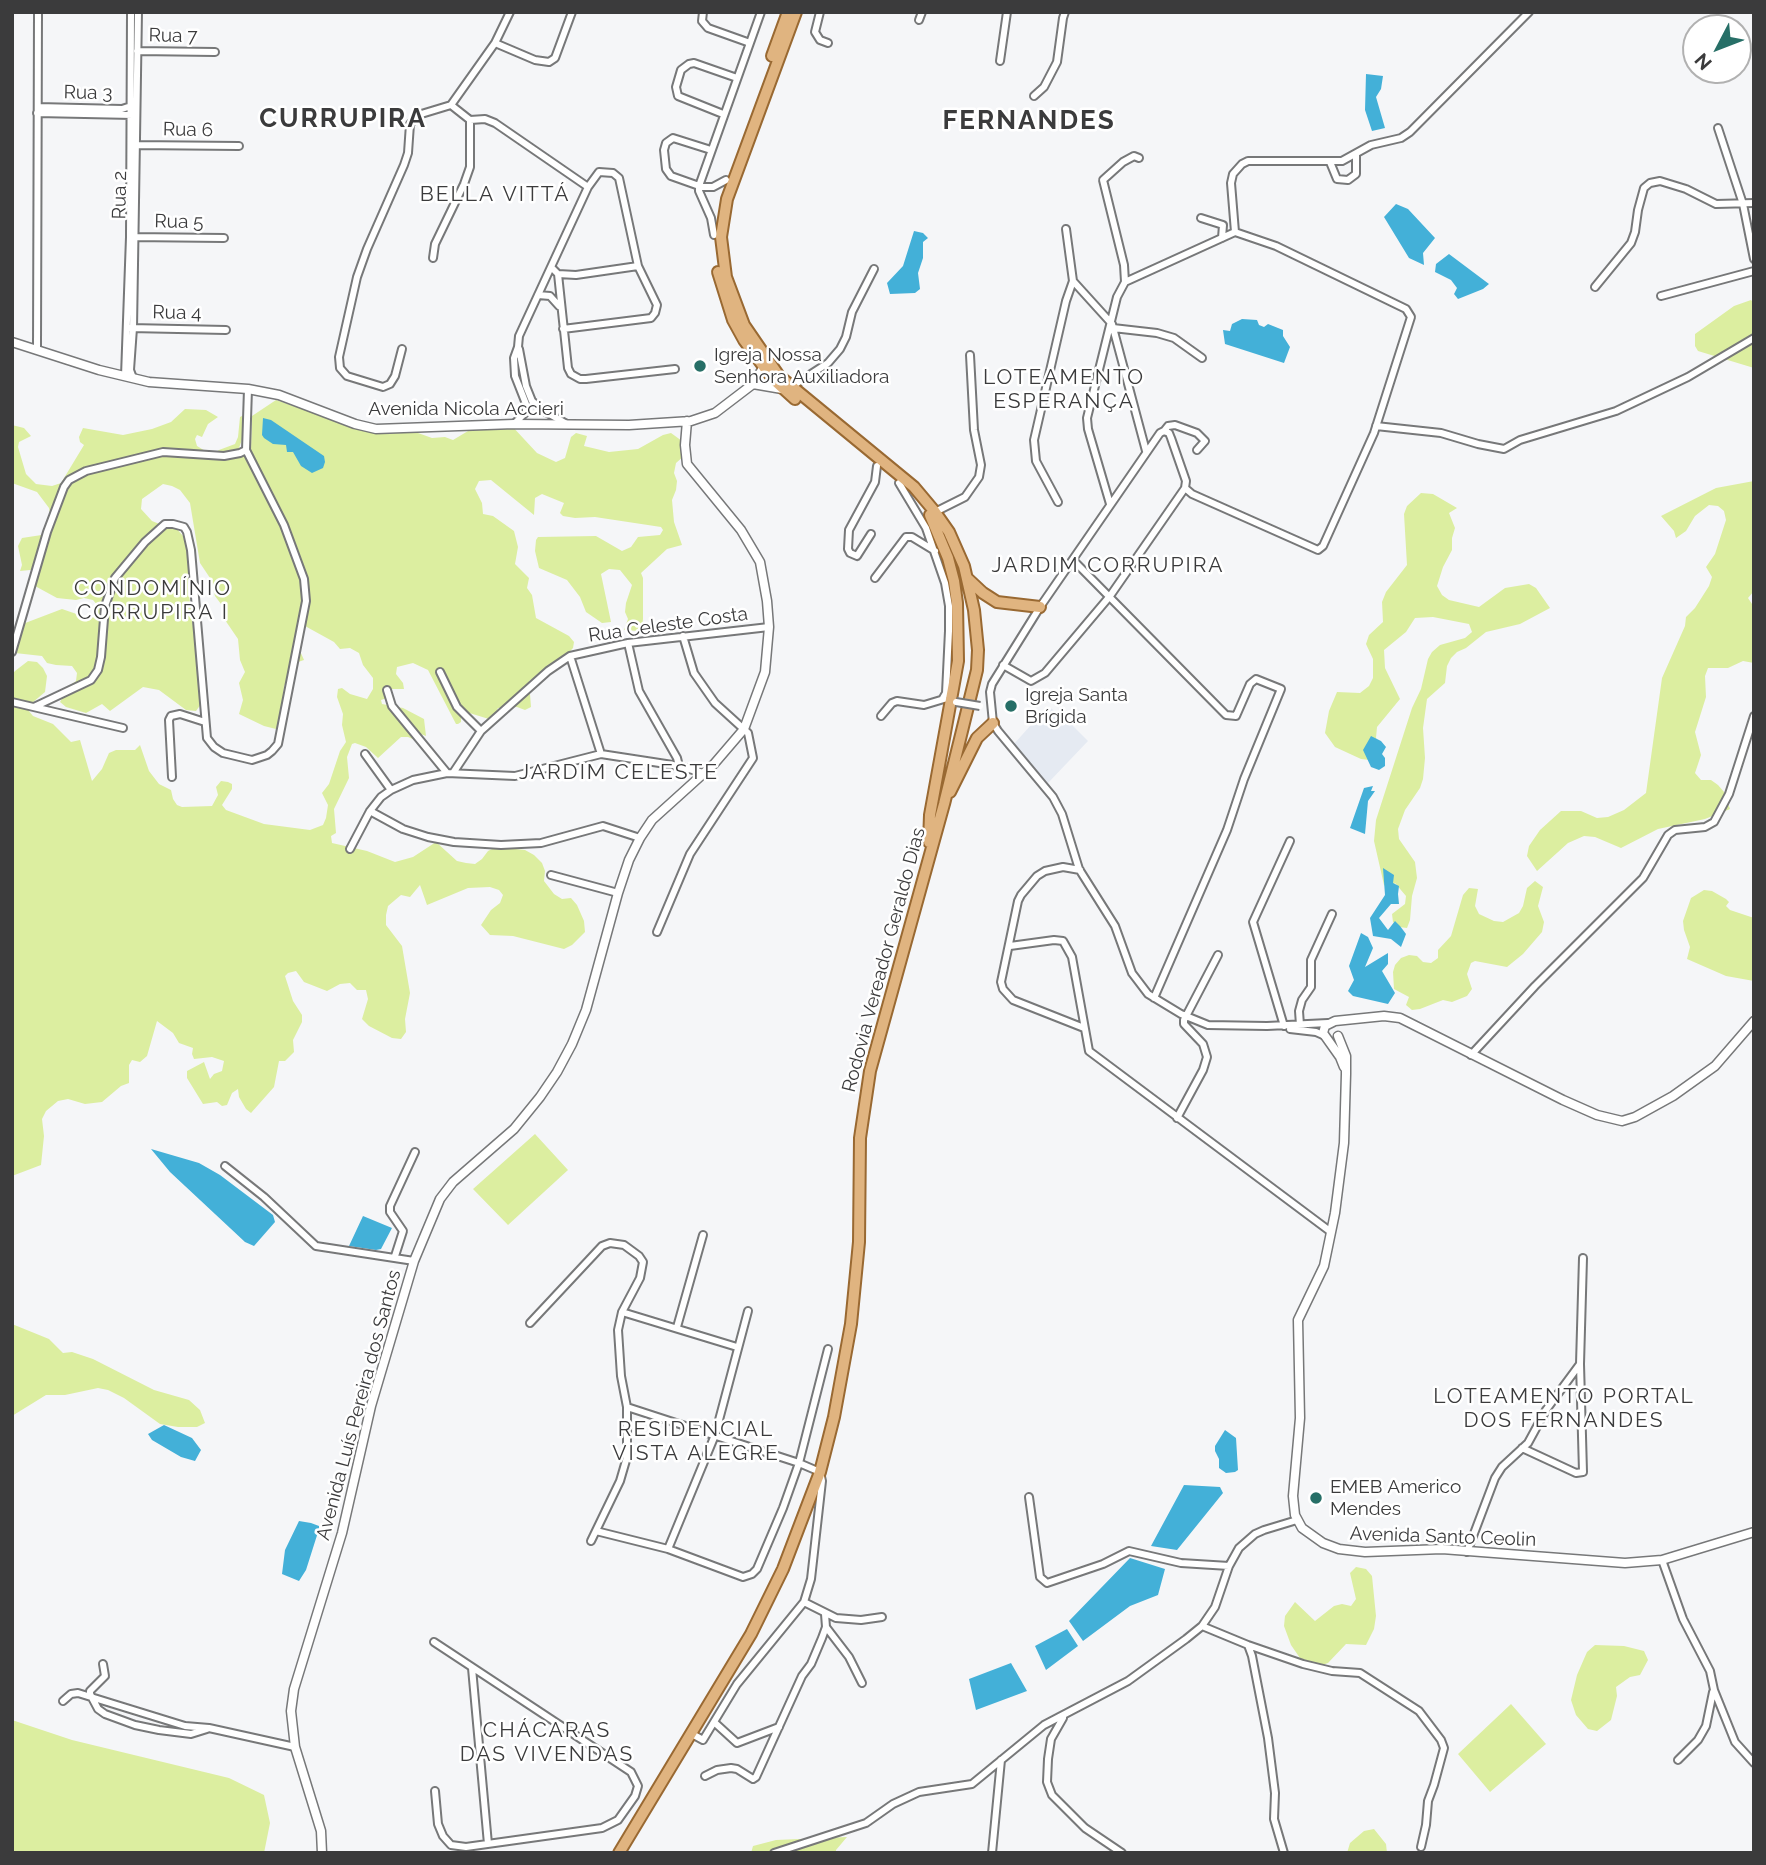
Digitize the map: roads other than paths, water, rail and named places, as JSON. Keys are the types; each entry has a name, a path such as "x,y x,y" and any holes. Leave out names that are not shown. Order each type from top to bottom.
{"main road":[{"name":"Rodovia Vereador Geraldo Dias","path":"788,12 726,180 714,235 715,257 723,296 744,340 763,368 933,514"},
{"name":"Rodovia Vereador Geraldo Dias","path":"619,1853 722,1686 769,1600 795,1541 820,1472 848,1348 857,1273 862,1112 877,1040 944,804 977,670 977,632 966,575 933,514 914,487 786,388 755,344 736,309 726,277 723,217 735,173 796,12"},
{"path":"929,855 930,815 958,661 957,603 948,558 933,514"},
{"path":"966,575 982,593 997,602 1040,607"},
{"path":"944,804 977,737 993,723"}],"street":[{"path":"37,350 38,12"},
{"name":"Rua 2","path":"131,12 134,51"},
{"name":"Rua 2","path":"129,377 134,51 138,12"},
{"path":"402,349 395,376 390,384 383,387 347,376 340,368 339,357 357,277 404,165 408,153 410,124 418,115 452,105 495,43 510,12"},
{"path":"495,43 535,60 549,62 555,58 572,12"},
{"path":"703,12 702,21 708,28 750,43"},
{"path":"714,235 711,218 699,186 761,12"},
{"path":"820,12 815,32 820,40 828,43"},
{"path":"919,20 922,12"},
{"path":"1000,61 1007,12"},
{"path":"1034,96 1044,88 1057,62 1065,12"},
{"path":"1235,232 1231,183 1233,174 1242,164 1248,161 1342,161 1371,145 1401,138 1529,12"},
{"name":"Rua 7","path":"134,51 215,52"},
{"path":"723,114 678,96 676,88 681,70 694,63 737,78"},
{"name":"Rua 3","path":"37,110 122,109 133,105"},
{"path":"452,105 470,120 485,119 495,123 588,187"},
{"name":"Rua 3","path":"37,110 133,115"},
{"path":"433,258 435,244 470,167 470,120"},
{"path":"1718,128 1743,204 1754,259"},
{"path":"711,150 673,138 666,143 665,165 668,173 699,186 713,187 726,180"},
{"name":"Rua 6","path":"134,145 239,146"},
{"path":"1330,162 1337,179 1348,180 1356,174 1356,153"},
{"path":"1110,504 1087,418 1123,284 1124,265 1103,180 1123,162 1134,156 1139,158"},
{"path":"526,412 526,404 515,376 514,358 519,336 588,187 599,173 606,171 619,178 638,266 657,304 655,313 651,317 563,328"},
{"path":"1595,287 1631,243 1644,188 1650,183 1660,181 1686,189 1716,204 1754,204"},
{"path":"1200,218 1223,225 1222,238"},
{"path":"1058,502 1036,461 1034,440 1073,281 1066,229"},
{"path":"1123,284 1235,232 1276,246 1406,309 1411,317 1376,426 1326,542 1318,550 1192,494 1185,488"},
{"name":"Rua 5","path":"132,237 223,238"},
{"path":"558,274 576,275 638,266"},
{"path":"551,267 558,274 568,368 575,377 586,379 676,369"},
{"path":"753,384 786,388 828,363 846,337 852,312 874,269"},
{"path":"1661,296 1754,271"},
{"path":"1073,281 1113,326 1146,451"},
{"path":"538,295 550,296 561,309"},
{"path":"1113,326 1174,338 1202,358"},
{"name":"Rua 4","path":"130,328 226,330"},
{"path":"1376,426 1441,433 1504,449 1520,440 1616,411 1688,377 1754,338"},
{"name":"Avenida Nicola Accieri","path":"12,342 129,377 167,384 248,389 279,395 355,424 376,429 629,425 687,421 715,413 753,384 763,368"},
{"path":"518,348 528,393 533,401 542,410 567,424"},
{"path":"933,514 965,497 979,477 981,465 974,430 970,355"},
{"path":"34,707 91,680 103,651 104,607 115,578 145,542 168,523 184,527 191,550 207,738 223,753 252,760 267,755 278,744 306,601 304,579 293,545 246,450 248,389"},
{"path":"514,425 526,412 542,410"},
{"name":"Avenida Luís Pereira dos Santos","path":"322,1853 321,1831 295,1746 291,1711 294,1689 342,1532 371,1406 414,1261 440,1199 453,1182 514,1129 541,1097 562,1063 586,1010 618,893 640,838 652,820 703,773 744,729 765,672 769,628 760,562 741,530 687,464 687,421"},
{"path":"1197,450 1205,441 1197,433 1174,425 1168,426 1146,451 1074,561 1040,607 992,684 990,707 993,723 1053,797 1062,814 1080,870 1115,926 1132,974 1140,986 1154,998 1186,1016 1208,1024 1284,1027 1333,1036 1355,1021"},
{"path":"1003,665 1025,679 1037,679 1110,596 1185,488 1171,438 1162,432"},
{"path":"12,652 47,532 64,487 69,481 86,471 163,452 233,456 246,450"},
{"path":"871,534 857,556 850,553 849,530 875,482 877,466"},
{"path":"899,483 926,528 949,606 946,693 950,700"},
{"path":"875,579 906,537 912,537 934,551"},
{"path":"1074,561 1226,715 1236,716 1250,684 1256,679 1281,689 1244,779 1227,830 1154,998"},
{"name":"Rua Celeste Costa","path":"450,773 481,731 548,671 570,656 628,643 769,628"},
{"path":"657,932 690,854 713,815 746,772 753,758 748,733 715,703 699,680 688,659 683,636"},
{"path":"628,643 639,691 679,766"},
{"path":"570,656 601,754"},
{"path":"440,672 457,707 481,731"},
{"path":"387,690 392,706 450,773"},
{"path":"881,716 897,701 924,705 950,700 990,707"},
{"path":"12,702 123,728"},
{"path":"172,777 171,716 180,714 205,722"},
{"path":"1471,1055 1535,986 1643,878 1668,835 1675,830 1704,827 1714,821 1729,794 1754,716"},
{"path":"365,754 391,790"},
{"path":"350,849 370,811 384,794 413,780 450,773 515,776 601,754 679,766 703,773"},
{"path":"370,811 403,829 454,842 501,845 541,843 603,825 640,838"},
{"path":"1284,1027 1253,922 1290,841"},
{"path":"1063,867 1075,857"},
{"path":"1080,870 1063,867 1045,871 1037,876 1021,895 1002,982 1007,995 1013,1000 1084,1028"},
{"path":"551,875 618,893"},
{"path":"1300,1025 1299,1011 1302,1000 1311,987 1311,960 1332,914"},
{"path":"1010,946 1063,941 1072,957 1089,1051 1331,1232"},
{"path":"1177,1118 1203,1070 1207,1057 1203,1044 1184,1024 1186,1016 1218,955"},
{"path":"1284,1027 1384,1016 1400,1018 1413,1022 1471,1055 1563,1100 1597,1115 1622,1121 1673,1096 1715,1066 1754,1021"},
{"path":"774,1853 866,1823 893,1804 919,1792 972,1784 1044,1726 1128,1681 1202,1626 1219,1599 1229,1566 1239,1548 1255,1534 1297,1520 1293,1496 1300,1418 1298,1320 1324,1266 1344,1143 1346,1073 1333,1036 1323,1029 1330,1023 1337,1024 1333,1036"},
{"path":"394,1256 403,1231 390,1212 390,1206 415,1152"},
{"path":"225,1166 264,1197 316,1246 414,1261"},
{"path":"677,1327 703,1235"},
{"path":"530,1322 602,1246 617,1242 632,1249 643,1262 640,1278 622,1312 618,1330 627,1407 627,1457 624,1470 591,1541"},
{"path":"1522,1448 1576,1473 1583,1472 1580,1364 1583,1258"},
{"path":"668,1549 715,1435 748,1311"},
{"path":"622,1312 737,1346"},
{"path":"596,1531 668,1549 743,1577 752,1574 757,1569 783,1508 799,1463 828,1349"},
{"path":"1467,1552 1495,1478 1502,1467 1528,1443 1546,1410 1580,1364"},
{"path":"627,1407 820,1472 821,1501 811,1578 804,1602 737,1684 703,1740 692,1734"},
{"path":"1029,1497 1040,1577 1047,1583 1103,1564 1129,1550 1181,1563 1229,1566"},
{"name":"Avenida Santo Ceolin","path":"1297,1520 1312,1538 1339,1549 1384,1553 1442,1549 1625,1563 1662,1560 1754,1532"},
{"path":"1662,1560 1683,1619 1710,1671 1714,1690 1735,1742 1754,1763"},
{"path":"804,1602 825,1614 846,1619 882,1617"},
{"path":"705,1776 731,1768 753,1779 756,1777 802,1676 811,1664 826,1627 825,1614"},
{"path":"1202,1626 1248,1645 1318,1668 1360,1673 1419,1711 1444,1748 1428,1801 1421,1847"},
{"path":"826,1627 849,1657 862,1684"},
{"path":"434,1642 631,1772 638,1786 636,1794 618,1819 602,1828 456,1847 446,1842 438,1824 435,1791"},
{"path":"1248,1645 1268,1738 1275,1793 1274,1819 1284,1853"},
{"path":"103,1664 104,1676 90,1691 98,1709 105,1714 135,1725 191,1734 209,1728"},
{"path":"472,1668 488,1844"},
{"path":"1678,1760 1699,1740 1706,1726 1714,1690"},
{"path":"63,1701 71,1694 78,1693 185,1726 209,1728 295,1746"},
{"path":"1064,1716 1051,1739 1047,1782 1052,1795 1085,1828 1122,1853"},
{"path":"714,1722 737,1743 779,1727"},
{"path":"992,1853 1000,1760"},
{"path":"636,1794 650,1802"}],"water":[{"path":"1366,74 1383,76 1381,89 1376,97 1385,128 1372,131 1365,110"},
{"path":"1396,204 1408,209 1435,238 1423,253 1424,265 1409,258 1384,217"},
{"path":"914,231 923,233 928,238 923,242 923,258 918,273 920,289 915,293 890,294 887,283 903,266"},
{"path":"1449,254 1489,284 1458,299 1454,294 1457,288 1451,280 1435,272 1436,264"},
{"path":"1242,319 1257,320 1259,325 1264,327 1268,324 1283,330 1283,336 1290,347 1284,363 1225,344 1223,330 1230,331 1232,324"},
{"path":"263,418 271,420 324,456 323,468 312,473 301,466 293,452 287,452 286,445 273,444 264,438"},
{"path":"1371,736 1386,747 1382,754 1385,766 1379,770 1371,767 1363,750"},
{"path":"1373,786 1371,791 1375,791 1368,801 1365,834 1350,828 1364,788"},
{"path":"1383,868 1394,875 1393,883 1399,886 1399,904 1391,904 1379,918 1388,930 1395,921 1400,926 1406,934 1401,947 1391,939 1373,936 1370,918 1385,895"},
{"path":"1361,933 1368,937 1373,948 1365,967 1388,953 1388,964 1382,971 1395,993 1388,1004 1353,996 1348,991 1354,980 1349,966"},
{"path":"151,1149 199,1163 220,1175 273,1215 275,1222 254,1246 245,1242 170,1172"},
{"path":"363,1216 392,1228 381,1249 349,1246"},
{"path":"164,1425 192,1438 201,1450 195,1461 181,1457 152,1440 148,1434"},
{"path":"1225,1430 1236,1438 1238,1470 1235,1472 1226,1473 1219,1468 1215,1446"},
{"path":"1184,1485 1220,1487 1223,1493 1177,1550 1151,1546"},
{"path":"299,1521 319,1526 319,1529 306,1570 299,1581 282,1574 285,1550"},
{"path":"1130,1558 1165,1569 1158,1595 1130,1606 1083,1641 1069,1621"},
{"path":"1067,1629 1078,1646 1046,1670 1035,1646"},
{"path":"1011,1663 1027,1691 976,1710 969,1679"}],"place":[{"name":"Igreja Nossa Senhora Auxiliadora","path":"700,366"},
{"name":"Igreja Santa Brígida","path":"1011,706"},
{"name":"EMEB Americo Mendes","path":"1316,1498"}],"district":[{"name":"CURRUPIRA","path":"343,119"},
{"name":"FERNANDES","path":"1029,121"},
{"name":"BELLA VITTÁ","path":"495,195"},
{"name":"LOTEAMENTO ESPERANÇA","path":"1064,390"},
{"name":"JARDIM CORRUPIRA","path":"1108,566"},
{"name":"CONDOMÍNIO CORRUPIRA I","path":"153,601"},
{"name":"JARDIM CELESTE","path":"619,773"},
{"name":"LOTEAMENTO PORTAL DOS FERNANDES","path":"1564,1409"},
{"name":"RESIDENCIAL VISTA ALEGRE","path":"696,1442"},
{"name":"CHÁCARAS DAS VIVENDAS","path":"547,1743"}]}
